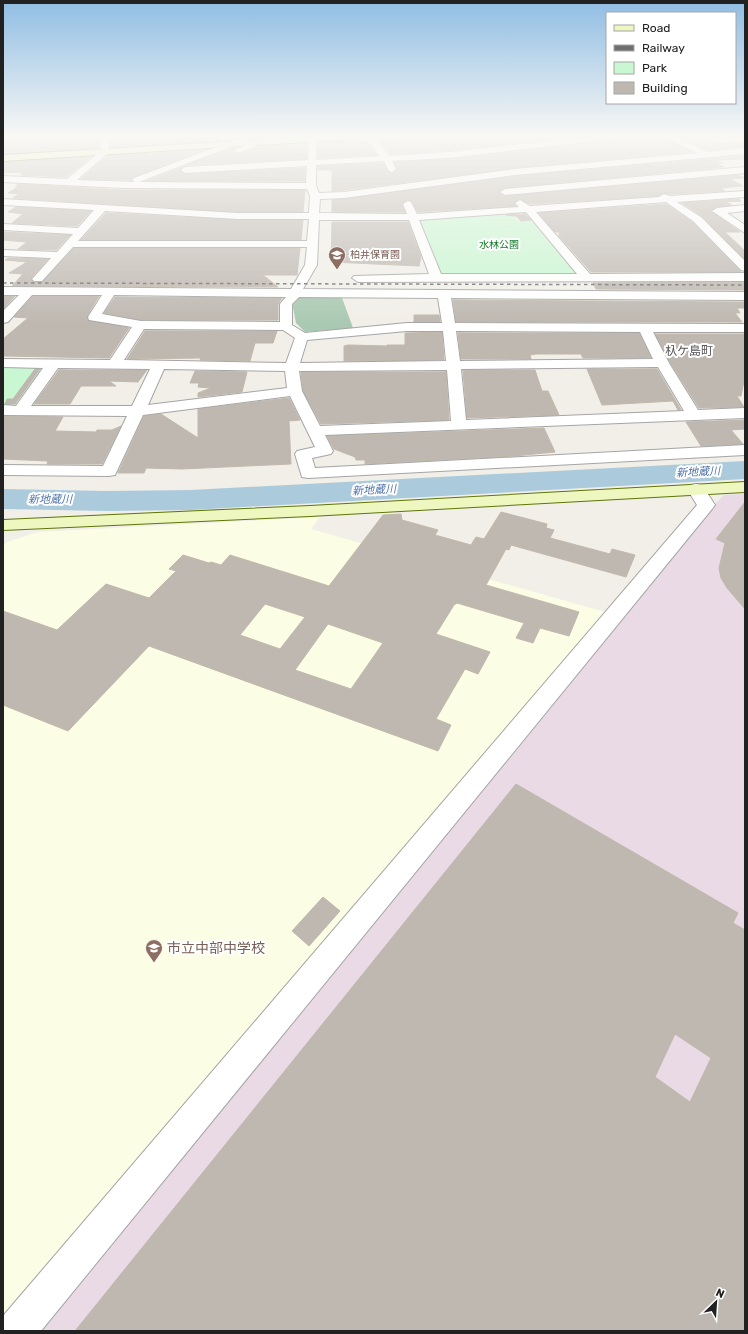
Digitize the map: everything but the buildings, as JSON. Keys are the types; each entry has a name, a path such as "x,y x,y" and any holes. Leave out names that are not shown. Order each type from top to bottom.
{"street":[{"path":"3,202 66,206 103,199"},
{"path":"286,326 286,304 296,292 311,264 314,218 313,199"},
{"path":"406,199 414,217 436,277"},
{"path":"515,199 529,210 586,277"},
{"path":"89,202 102,208 237,216 314,218 414,217 678,199"},
{"path":"669,200 697,219 745,268"},
{"path":"38,279 58,255 102,208"},
{"path":"745,208 717,211 745,230"},
{"path":"3,227 80,231"},
{"path":"712,234 745,234"},
{"path":"69,244 312,244"},
{"path":"3,253 58,255"},
{"path":"343,278 745,277"},
{"path":"288,278 319,278"},
{"path":"24,279 54,279"},
{"path":"3,291 745,296"},
{"path":"3,319 29,291"},
{"path":"111,291 94,317 140,325 286,326 302,337 407,327 740,328"},
{"path":"444,295 450,327 452,365 459,424"},
{"path":"713,296 724,312 740,328 745,342"},
{"path":"115,364 140,325"},
{"path":"645,328 662,363 693,414"},
{"path":"302,337 291,367 295,391 325,451 302,454 308,473 745,450"},
{"path":"3,363 291,367 662,363"},
{"path":"20,410 54,363"},
{"path":"3,470 109,471 159,365"},
{"path":"3,410 137,411 295,391"},
{"path":"316,431 745,413"},
{"path":"6,528 310,508 745,486"},
{"path":"16,1331 706,505 696,489"}],"shaded area":[{"path":"300,294 341,295 353,328 305,332 296,323 292,302"},
{"path":"745,494 745,1331 31,1331 715,504 724,495"},
{"name":"市立中部中学校","path":"320,517 311,529 605,612 3,1314 3,546 7,542 38,532"}],"green space":[{"name":"水林公園","path":"511,213 519,221 535,221 580,274 442,274 419,220"},
{"path":"3,366 42,366 45,368 20,404 3,406"}],"waterway":[{"name":"新地蔵川","path":"3,499 107,501 191,500 745,470"}],"railway":[{"path":"3,283 745,285"}],"place":[{"name":"柏井保育園","path":"337,270"},
{"name":"市立中部中学校","path":"154,963"}],"district":[{"name":"杁ケ島町","path":"689,351"}]}
